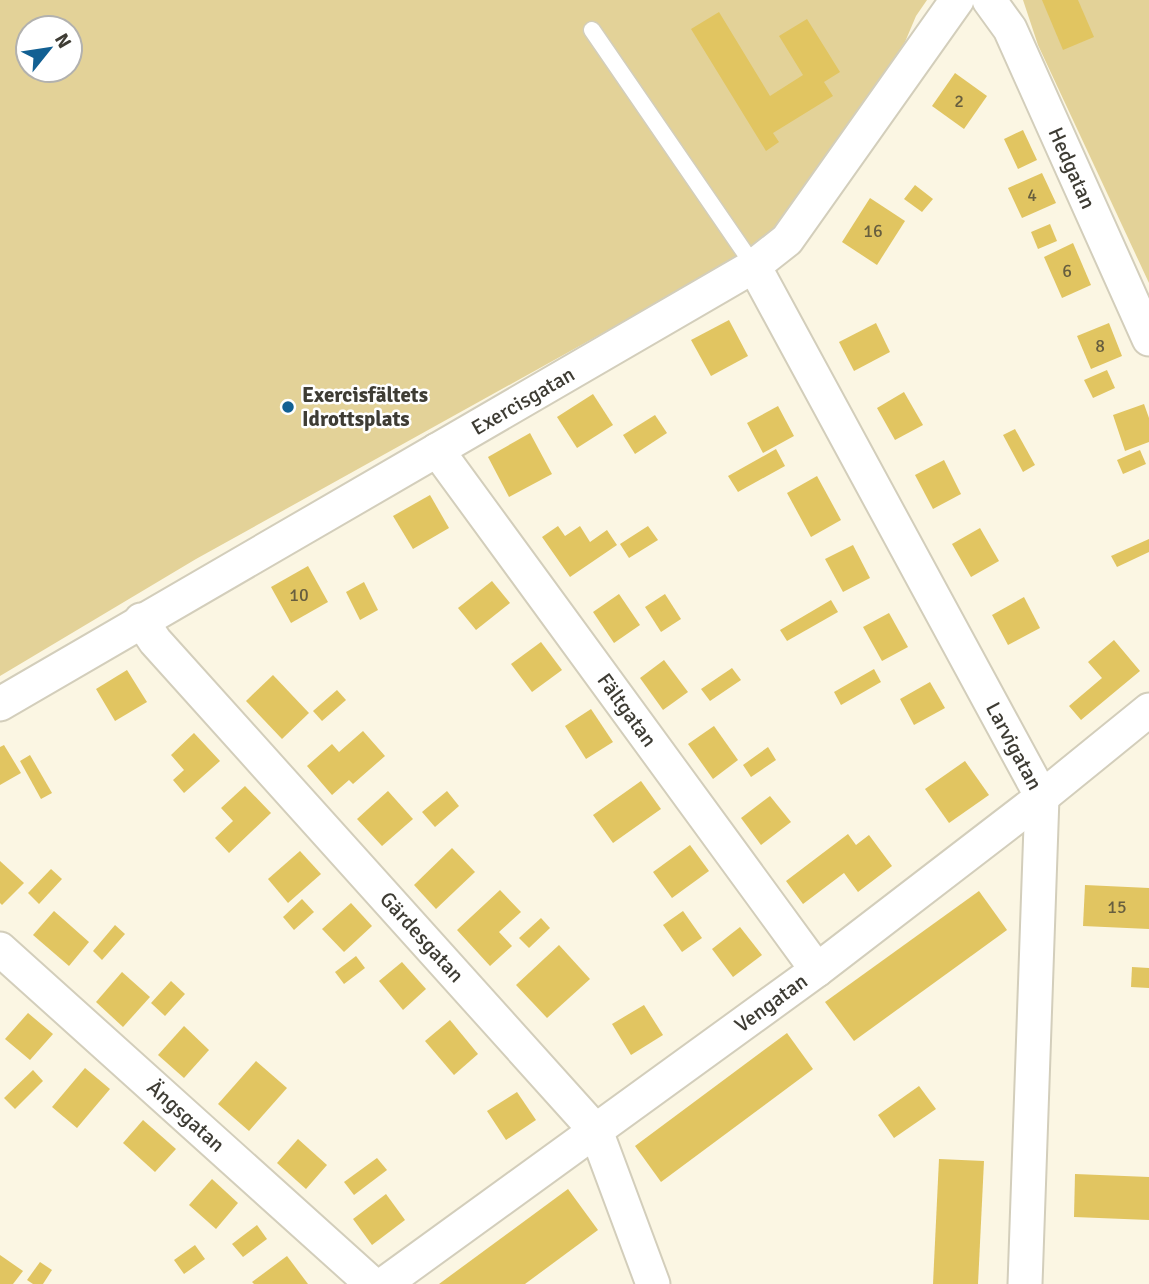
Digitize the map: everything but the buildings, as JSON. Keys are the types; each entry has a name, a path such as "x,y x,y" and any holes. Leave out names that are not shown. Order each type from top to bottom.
{"street":[{"name":"Exercisgatan","path":"0,704 754,266 787,240 957,0"},
{"name":"Hedgatan","path":"989,0 1010,29 1149,339"},
{"name":"Larvigatan","path":"754,266 1042,797 1025,1284"},
{"name":"Fältgatan","path":"437,450 817,970"},
{"name":"Gärdesgatan","path":"141,620 155,641 596,1131 653,1284"},
{"name":"Vengatan","path":"384,1284 817,970 1042,797 1149,709"},
{"name":"Ängsgatan","path":"0,949 372,1284"}],"lane":[{"path":"592,30 754,266"}],"shaded area":[{"name":"Exercisfältets Idrottsplats","path":"0,0 927,0 916,16 905,42 829,156 775,230 745,254 196,559 0,676"},
{"path":"1023,0 1149,0 1149,283 1038,45"}],"place":[{"name":"Exercisfältets Idrottsplats","path":"288,407"}]}
